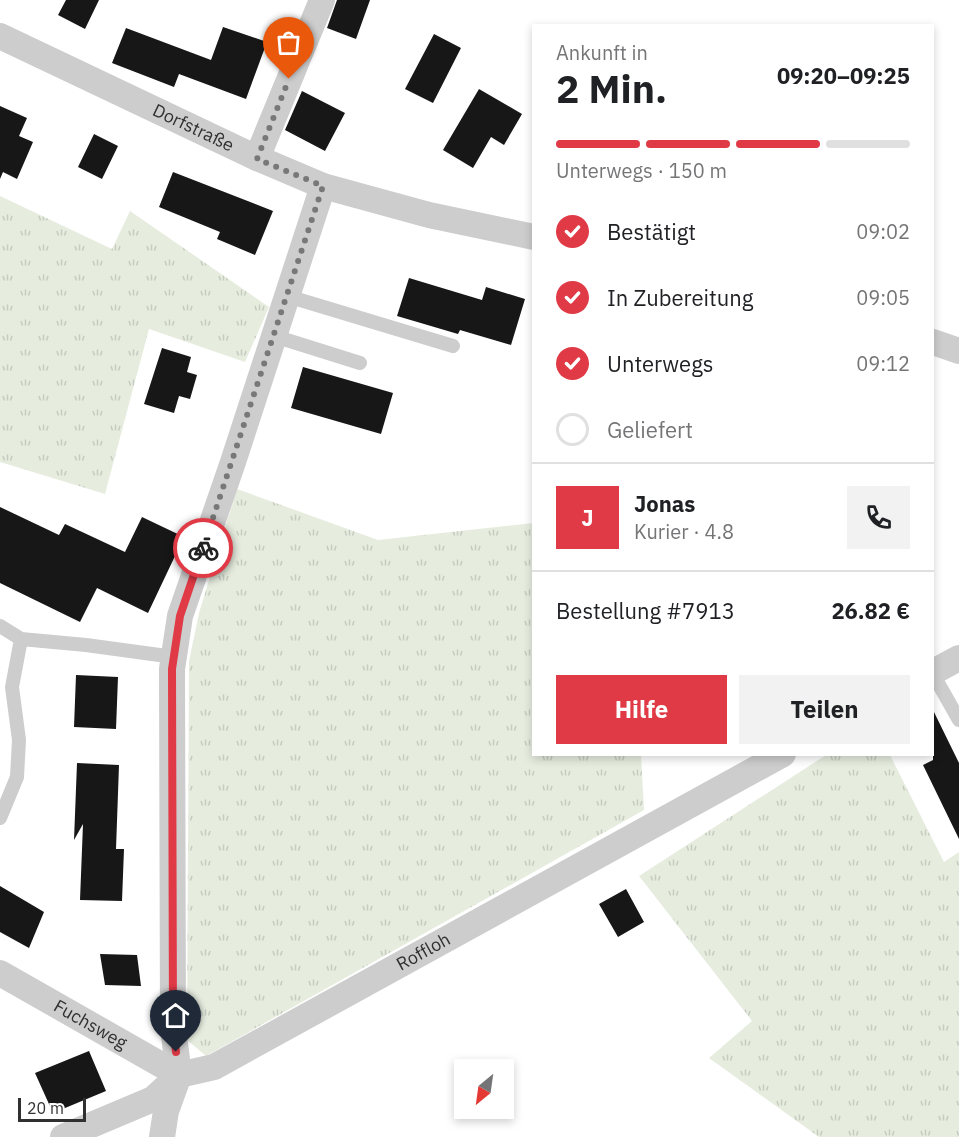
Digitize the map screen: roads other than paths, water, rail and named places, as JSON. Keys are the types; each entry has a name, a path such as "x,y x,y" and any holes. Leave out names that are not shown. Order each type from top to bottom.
{"street":[{"path":"257,159 322,0"},
{"name":"Dorfstraße","path":"0,36 257,159 323,186 429,215 532,237"},
{"path":"162,1137 166,1111 179,1075 173,1028 172,669 180,616 323,186"},
{"path":"934,342 959,351"},
{"path":"934,672 959,658"},
{"name":"Roffloh","path":"63,1137 153,1099 179,1075 214,1067 779,756"},
{"name":"Fuchsweg","path":"0,973 179,1075"}],"lane":[{"path":"287,296 453,346"},
{"path":"274,336 360,363"},
{"path":"0,627 21,639 174,657"},
{"path":"0,818 17,777 18,740 12,687 21,639"},
{"path":"934,675 959,720"}]}
